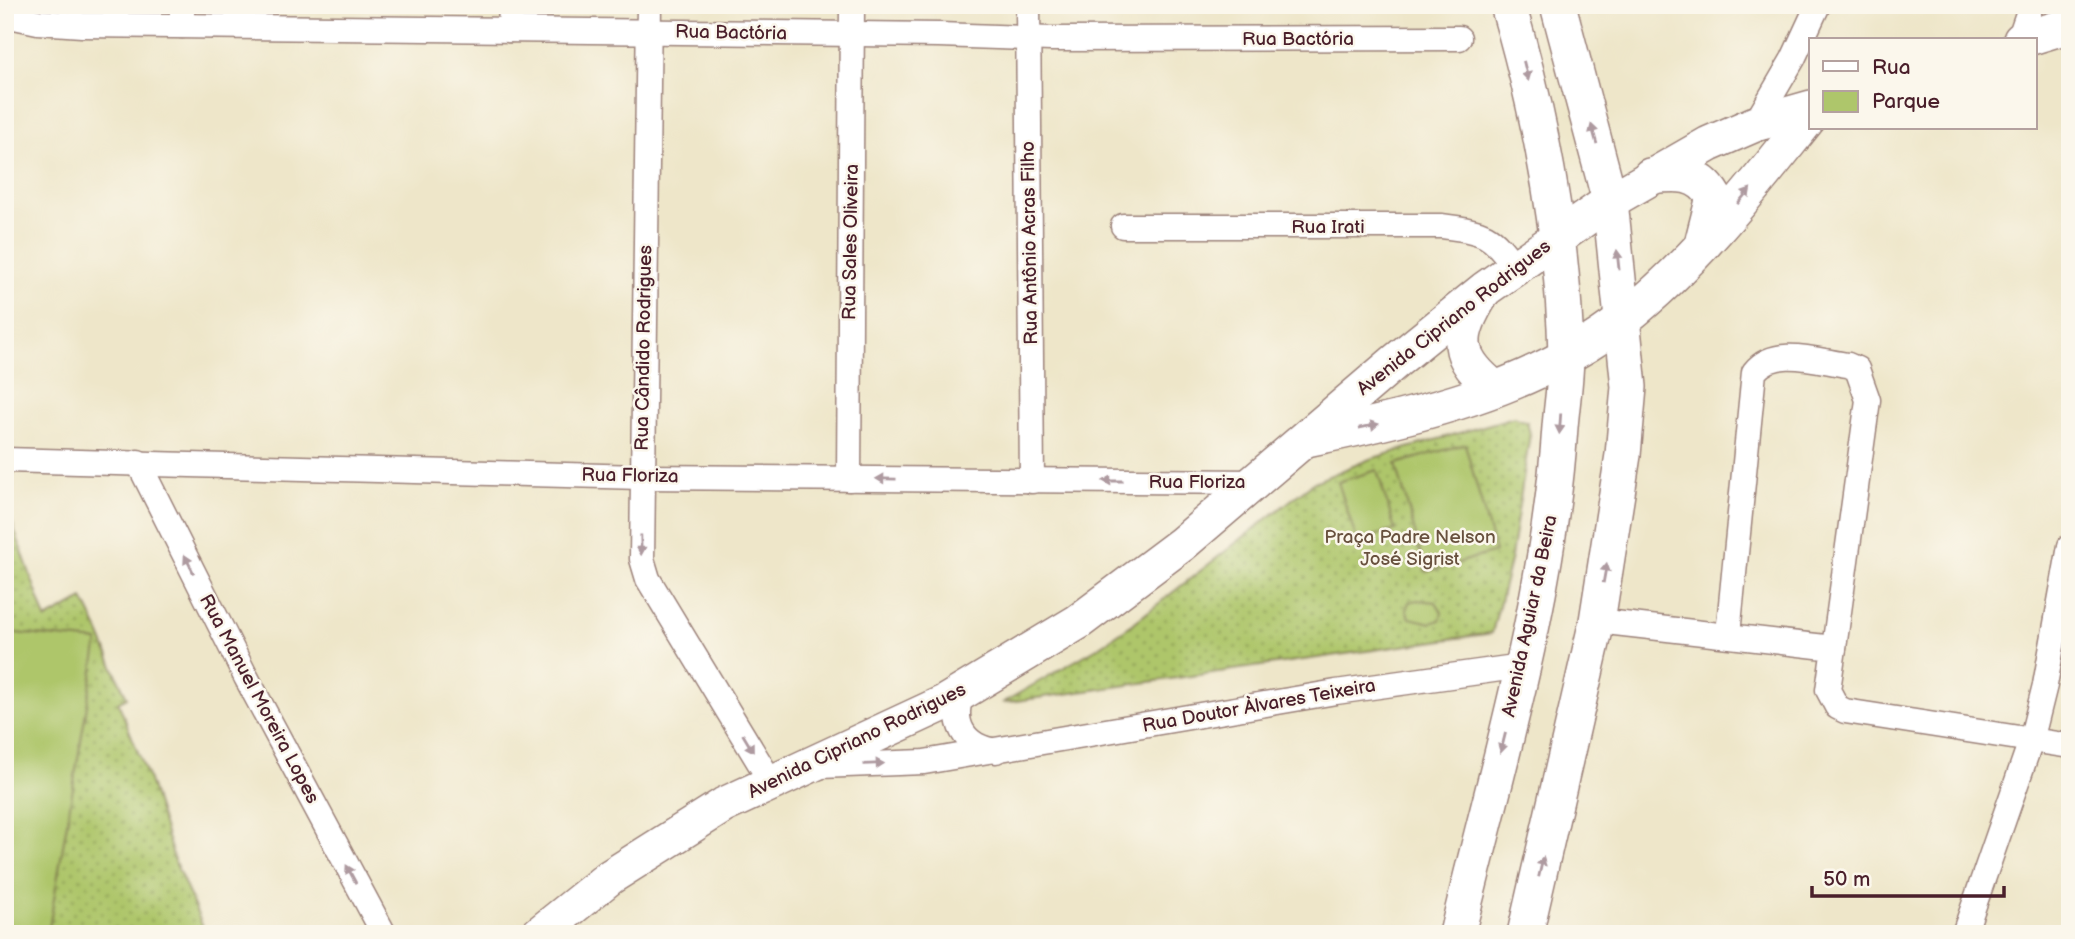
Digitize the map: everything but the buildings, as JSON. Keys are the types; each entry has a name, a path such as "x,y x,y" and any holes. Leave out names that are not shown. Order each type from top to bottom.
{"main road":[{"name":"Avenida Aguiar da Beira","path":"1457,934 1548,547 1566,356 1557,238 1535,111 1508,5"},
{"path":"1525,934 1597,621 1621,468 1629,387 1610,201 1558,5"},
{"path":"2027,38 2070,26"},
{"name":"Avenida Cipriano Rodrigues","path":"539,934 610,877 724,805 963,691 1077,622 1140,578 1485,289 1557,238 1650,176 1709,144 1755,124 1809,109"},
{"name":"Avenida Cipriano Rodrigues","path":"1303,440 1436,411 1566,356 1623,319 1700,248 1809,117"},
{"path":"1650,176 1675,173 1696,177 1707,184 1714,197 1700,248"},
{"path":"1485,289 1472,309 1464,332 1462,349 1466,362 1494,388"}],"street":[{"name":"Rua Cândido Rodrigues","path":"649,5 642,559 648,579 771,782"},
{"name":"Rua Sales Oliveira","path":"849,479 852,5"},
{"name":"Rua Antônio Acras Filho","path":"1028,5 1032,481"},
{"path":"1755,124 1793,59 1818,5"},
{"path":"2021,38 2031,5"},
{"name":"Rua Bactória","path":"5,15 38,22 82,26 182,16 511,18 647,32 1028,38 1458,38"},
{"name":"Rua Irati","path":"1123,226 1441,226 1476,230 1494,239 1516,268"},
{"path":"1728,634 1754,372 1762,362 1774,356 1848,365 1857,369 1868,400 1828,690 1837,707 2070,746"},
{"name":"Rua Floriza","path":"5,460 642,477 1255,482"},
{"name":"Rua Manuel Moreira Lopes","path":"138,462 246,677 384,934"},
{"path":"1964,934 2031,741 2057,624 2070,546"},
{"path":"1597,621 1834,648"},
{"name":"Rua Doutor Àlvares Teixeira","path":"806,767 924,762 1336,692 1522,666"},
{"path":"963,691 957,718 961,732 982,749 996,751"}],"green space":[{"name":"Praça Padre Nelson José Sigrist","path":"1514,417 1527,422 1530,434 1511,557 1492,633 1002,703 1099,647 1131,625 1314,482 1370,459"},
{"path":"1465,444 1495,552 1426,572 1396,464"},
{"path":"1377,470 1395,530 1357,541 1338,482"},
{"path":"5,503 46,619 83,599 95,623 127,697 118,702 148,777 175,862 206,934 5,934"},
{"path":"1409,602 1436,602 1442,612 1440,620 1431,623 1410,618 1406,610"},
{"path":"5,632 98,641 48,934 5,934"}]}
